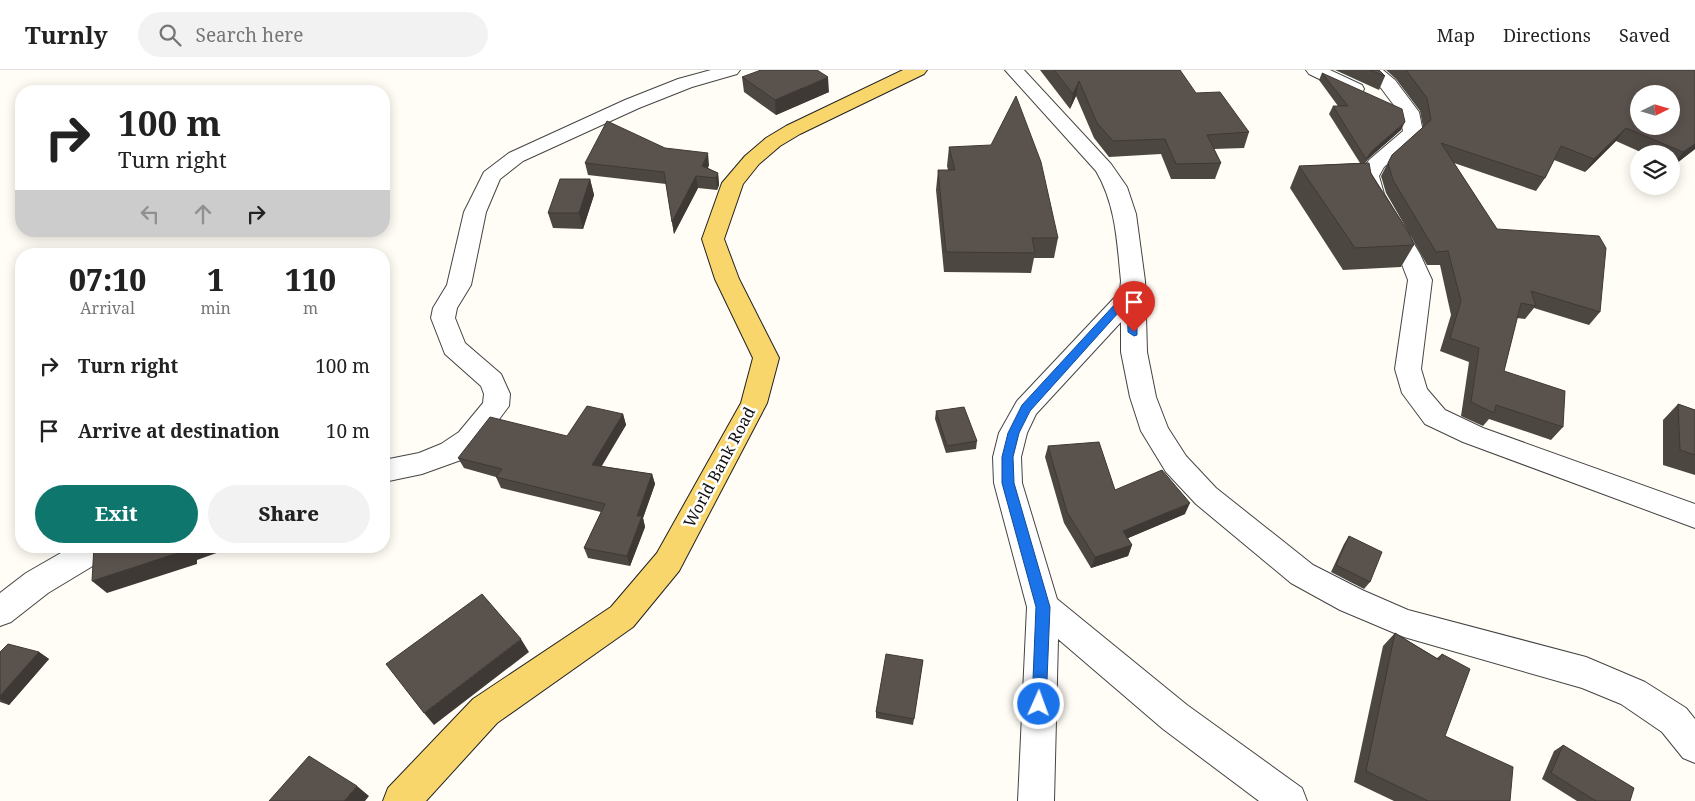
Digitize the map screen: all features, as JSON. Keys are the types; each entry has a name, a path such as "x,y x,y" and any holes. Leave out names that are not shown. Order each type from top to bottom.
{"main road":[{"name":"World Bank Road","path":"401,801 485,711 622,617 668,562 754,403 766,358 727,279 713,239 733,183 752,160 772,142 918,70"}],"street":[{"path":"390,470 422,463 451,452 469,439 496,406 497,394 492,381 454,348 443,318 445,308 459,285 475,212 491,176 516,157 632,104 686,82 731,70"},
{"path":"1014,70 1104,168 1116,187 1125,214 1133,281 1134,352 1143,397 1154,431 1176,464 1206,496 1244,529 1302,574 1351,600 1404,623 1586,673 1633,692 1674,720 1695,746"},
{"path":"1315,70 1409,112"},
{"path":"1372,70 1388,84 1409,112 1413,132 1376,164 1369,176 1372,194 1409,254 1420,280 1408,369 1416,393 1435,417 1473,435 1695,516"},
{"path":"1036,801 1043,607 1008,483 1008,457 1014,433 1026,408 1132,292"},
{"path":"0,612 37,583 88,553"},
{"path":"1043,607 1175,717 1289,801"}],"building":[{"path":"761,70 817,70 828,77 775,100 742,77"},
{"path":"1054,70 1180,70 1196,93 1220,92 1249,132 1207,135 1221,163 1176,164 1165,139 1113,141 1097,123 1079,81 1073,94"},
{"path":"1370,70 1379,70 1385,76"},
{"path":"1406,70 1695,70 1695,144 1683,152 1680,151 1680,145 1666,145 1643,135 1680,135 1680,85 1630,85 1630,130 1626,128 1594,159 1561,146 1545,178 1441,143 1497,229 1599,236 1606,248 1600,312 1531,291 1536,306 1521,303 1504,371 1565,391 1563,427 1496,405 1494,413 1471,402 1479,348 1450,338 1461,301 1448,251 1436,252 1393,180 1388,163 1392,155 1431,120 1427,98"},
{"path":"1322,73 1402,109 1405,122 1372,151 1366,159 1333,106 1348,106"},
{"path":"1016,96 1041,162 1058,238 1032,238 1035,253 946,252 938,170 955,170 949,147 991,145"},
{"path":"607,121 665,148 708,153 702,166 718,173 716,178 696,176 672,222 664,172 585,163"},
{"path":"1369,163 1371,174 1409,233 1414,245 1355,248 1299,166"},
{"path":"560,179 590,179 579,213 548,213"},
{"path":"1678,404 1695,410 1695,455 1680,450"},
{"path":"587,406 623,414 592,465 652,474 637,516 642,516 627,556 584,548 605,504 496,477 502,469 458,458 490,417 567,436"},
{"path":"964,407 977,441 947,446 936,411"},
{"path":"1099,442 1115,490 1162,470 1190,503 1123,531 1132,545 1095,557 1067,512 1048,446"},
{"path":"1349,536 1382,552 1370,582 1336,565"},
{"path":"94,553 178,553 92,581"},
{"path":"482,594 521,639 424,713 386,664"},
{"path":"1395,633 1439,660 1442,654 1470,669 1445,736 1513,767 1510,801 1428,801 1366,771"},
{"path":"8,644 39,652 0,696 0,652"},
{"path":"886,654 923,660 914,719 876,712"},
{"path":"1563,745 1634,788 1630,801 1596,801 1551,773"},
{"path":"309,756 357,786 344,801 269,801"}],"route":[{"path":"1039,704 1043,607 1008,483 1008,457 1014,433 1026,408 1125,302 1132,292 1134,332"}]}
